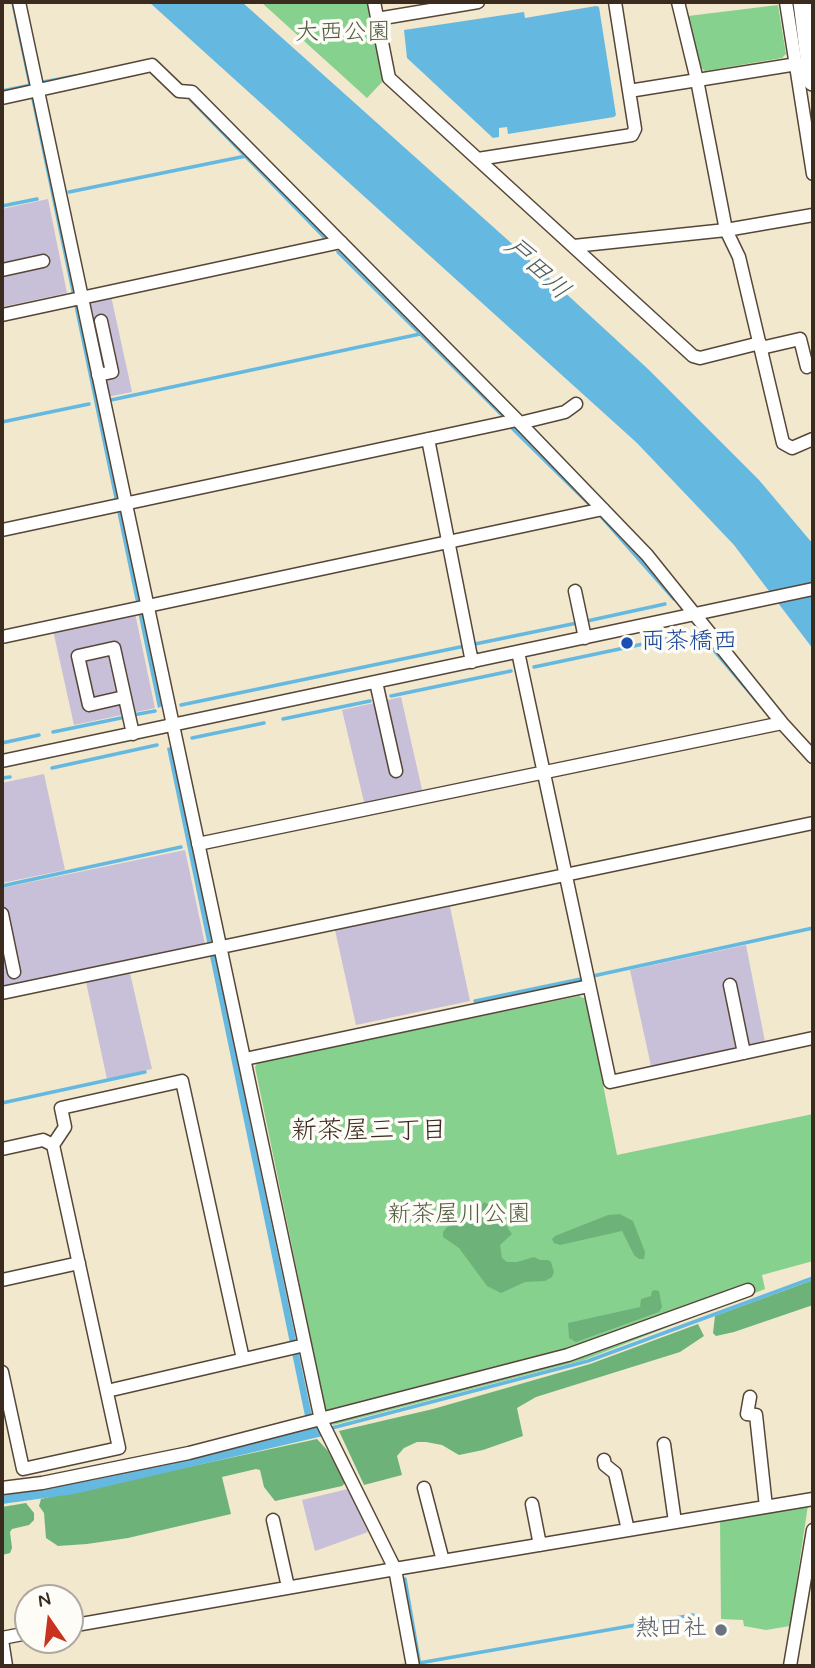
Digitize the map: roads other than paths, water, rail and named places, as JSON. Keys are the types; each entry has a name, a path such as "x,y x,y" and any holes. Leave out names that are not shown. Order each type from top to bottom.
{"highway":[{"path":"803,2 813,82"}],"street":[{"path":"19,2 77,299 98,375 120,505 142,608 173,725 198,845 214,948 245,1059 314,1422 329,1437 395,1569 413,1666"},
{"path":"373,2 389,78 693,356 700,358 800,339 807,367"},
{"path":"377,19 478,2"},
{"path":"478,159 632,135 635,129 615,2"},
{"path":"678,2 726,230 739,257 783,443 792,448 813,439"},
{"path":"786,2 813,174"},
{"path":"629,91 797,64"},
{"path":"2,98 152,65 179,91 192,92 648,555 782,723 813,757"},
{"path":"574,246 726,230 813,215"},
{"path":"2,314 341,242"},
{"path":"2,270 43,261"},
{"path":"98,375 112,372 101,321"},
{"path":"2,530 565,412 576,404"},
{"path":"428,439 472,662"},
{"path":"2,638 603,509"},
{"path":"2,761 813,589"},
{"path":"575,591 585,638"},
{"path":"124,697 89,705 78,656 114,648 133,734"},
{"path":"518,652 610,1082 813,1038"},
{"path":"376,682 396,771"},
{"path":"198,845 782,723"},
{"path":"2,993 813,823"},
{"path":"2,914 14,972"},
{"path":"730,985 744,1053"},
{"path":"245,1059 589,986"},
{"path":"2,1372 23,1469 119,1448 53,1145 65,1127 61,1108 182,1081 243,1359"},
{"path":"2,1149 43,1140 53,1145"},
{"path":"2,1280 79,1263"},
{"path":"2,1488 42,1483 177,1456 568,1355 748,1290"},
{"path":"107,1391 298,1347"},
{"path":"750,1397 747,1414 756,1415 766,1507"},
{"path":"664,1444 676,1522"},
{"path":"604,1460 605,1465 615,1473 628,1530"},
{"path":"424,1488 443,1561"},
{"path":"84,1623 813,1499"},
{"path":"531,1504 540,1545"},
{"path":"273,1520 288,1587"},
{"path":"790,1666 813,1530"},
{"path":"2,1639 6,1666"}],"water":[{"path":"11,2 15,2 36,98 162,706 158,708"},
{"name":"戸田川","path":"149,2 242,2 648,369 759,480 813,544 813,649 734,545 637,443"},
{"path":"599,7 616,115 614,117 508,134 507,127 499,128 499,137 493,138 407,58 404,30 524,12 525,18"},
{"path":"171,747 312,1416 323,1436 74,1494 2,1504 2,1494 93,1480 190,1459 310,1428 305,1416 167,748"}],"waterway":[{"path":"43,82 75,76"},
{"path":"2,91 31,85"},
{"path":"190,99 325,238"},
{"path":"69,192 246,156"},
{"path":"2,206 37,199"},
{"path":"338,252 504,417"},
{"path":"111,400 420,334"},
{"path":"2,422 89,404"},
{"path":"512,428 592,507"},
{"path":"599,514 674,599"},
{"path":"587,621 665,604"},
{"path":"475,644 577,623"},
{"path":"697,630 761,706"},
{"path":"689,634 698,632"},
{"path":"534,667 667,639"},
{"path":"181,705 465,646"},
{"path":"391,696 511,671"},
{"path":"283,719 370,701"},
{"path":"133,715 155,711"},
{"path":"53,732 121,718"},
{"path":"192,738 264,723"},
{"path":"2,743 39,735"},
{"path":"52,768 157,745"},
{"path":"2,778 10,777"},
{"path":"2,886 181,847"},
{"path":"593,976 813,928"},
{"path":"475,1001 581,979"},
{"path":"2,1103 145,1072"},
{"path":"328,1429 588,1361 813,1278"},
{"path":"405,1579 420,1666"},
{"path":"419,1663 693,1615"},
{"path":"399,1666 407,1665"}],"place":[{"name":"両茶橋西","path":"627,643"},
{"name":"熱田社","path":"721,1630"}],"district":[{"name":"新茶屋三丁目","path":"369,1133"}],"park label":[{"name":"大西公園","path":"343,34"},
{"name":"新茶屋川公園","path":"459,1216"}]}
